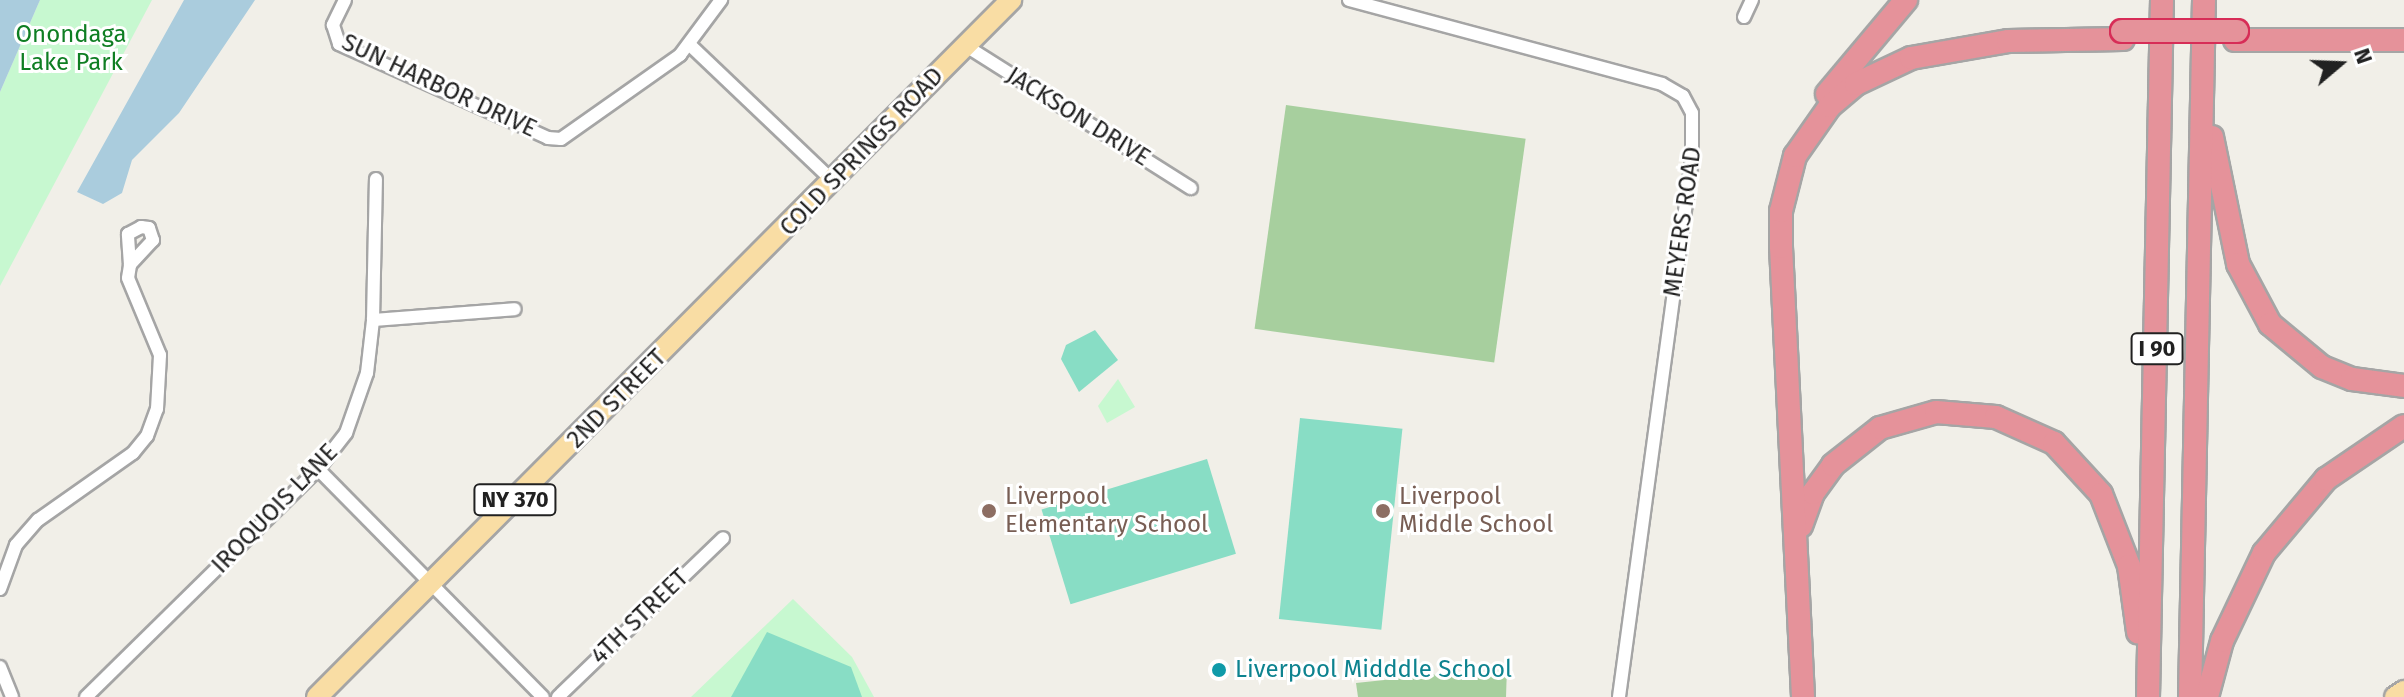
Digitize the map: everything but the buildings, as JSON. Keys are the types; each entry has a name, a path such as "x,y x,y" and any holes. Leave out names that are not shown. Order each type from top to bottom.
{"highway":[{"path":"1792,697 1771,230 1773,194 1786,153 1830,91 1906,0"},
{"name":"I 90","path":"2148,697 2162,0"},
{"name":"I 90","path":"2190,697 2204,0"},
{"path":"2236,36 2404,30"},
{"path":"1830,91 1861,68 1903,51 1959,37 2122,35 2404,40"},
{"path":"1803,697 1781,211 1786,182 1808,133 1856,84 1911,58 2008,41 2122,35"},
{"path":"2204,63 2222,205 2251,296 2270,324 2322,367 2352,379 2404,386"},
{"path":"1798,546 1813,493 1833,465 1880,428 1936,412 1967,412 2026,427 2083,470 2115,522 2137,610 2140,697"},
{"path":"2207,697 2222,641 2264,553 2326,479 2404,426"}],"main road":[{"name":"COLD SPRINGS ROAD","path":"713,304 1011,0"},
{"name":"2ND STREET","path":"317,697 713,304"},
{"path":"2395,697 2404,691"}],"street":[{"name":"SUN HARBOR DRIVE","path":"345,0 333,25 339,44 548,138 572,133 690,45 721,0"},
{"name":"MEYERS ROAD","path":"1349,0 1662,84 1683,96 1692,113 1692,159 1619,697"},
{"path":"1744,17 1752,0"},
{"path":"690,45 833,181"},
{"name":"JACKSON DRIVE","path":"966,46 1191,188"},
{"name":"IROQUOIS LANE","path":"86,697 318,469 354,417 373,320 376,179"},
{"path":"0,589 16,545 38,520 133,453 147,436 157,409 160,355 128,278 130,265"},
{"path":"373,320 515,309"},
{"path":"318,469 543,697"},
{"name":"4TH STREET","path":"558,697 723,538"},
{"path":"0,667 12,697"}],"green space":[{"name":"Onondaga Lake Park","path":"40,0 152,0 0,286 0,92"},
{"path":"1286,105 1526,139 1494,362 1255,329"},
{"path":"1095,330 1118,360 1079,392 1061,359 1066,345"},
{"path":"1118,379 1135,407 1107,423 1098,406"},
{"path":"1300,418 1402,429 1381,630 1279,619"},
{"path":"1207,459 1236,554 1071,604 1042,510"},
{"path":"793,599 852,657 874,697 691,697"},
{"path":"767,632 851,667 862,697 731,697"},
{"path":"1507,667 1506,697 1358,697 1356,683"}],"water":[{"path":"0,0 40,0 0,92"},
{"path":"184,0 255,0 179,113 132,160 122,193 103,204 77,192"}],"place":[{"name":"Liverpool Elementary School","path":"989,511"},
{"name":"Liverpool Middle School","path":"1383,511"},
{"name":"Liverpool Midddle School","path":"1219,670"}]}
